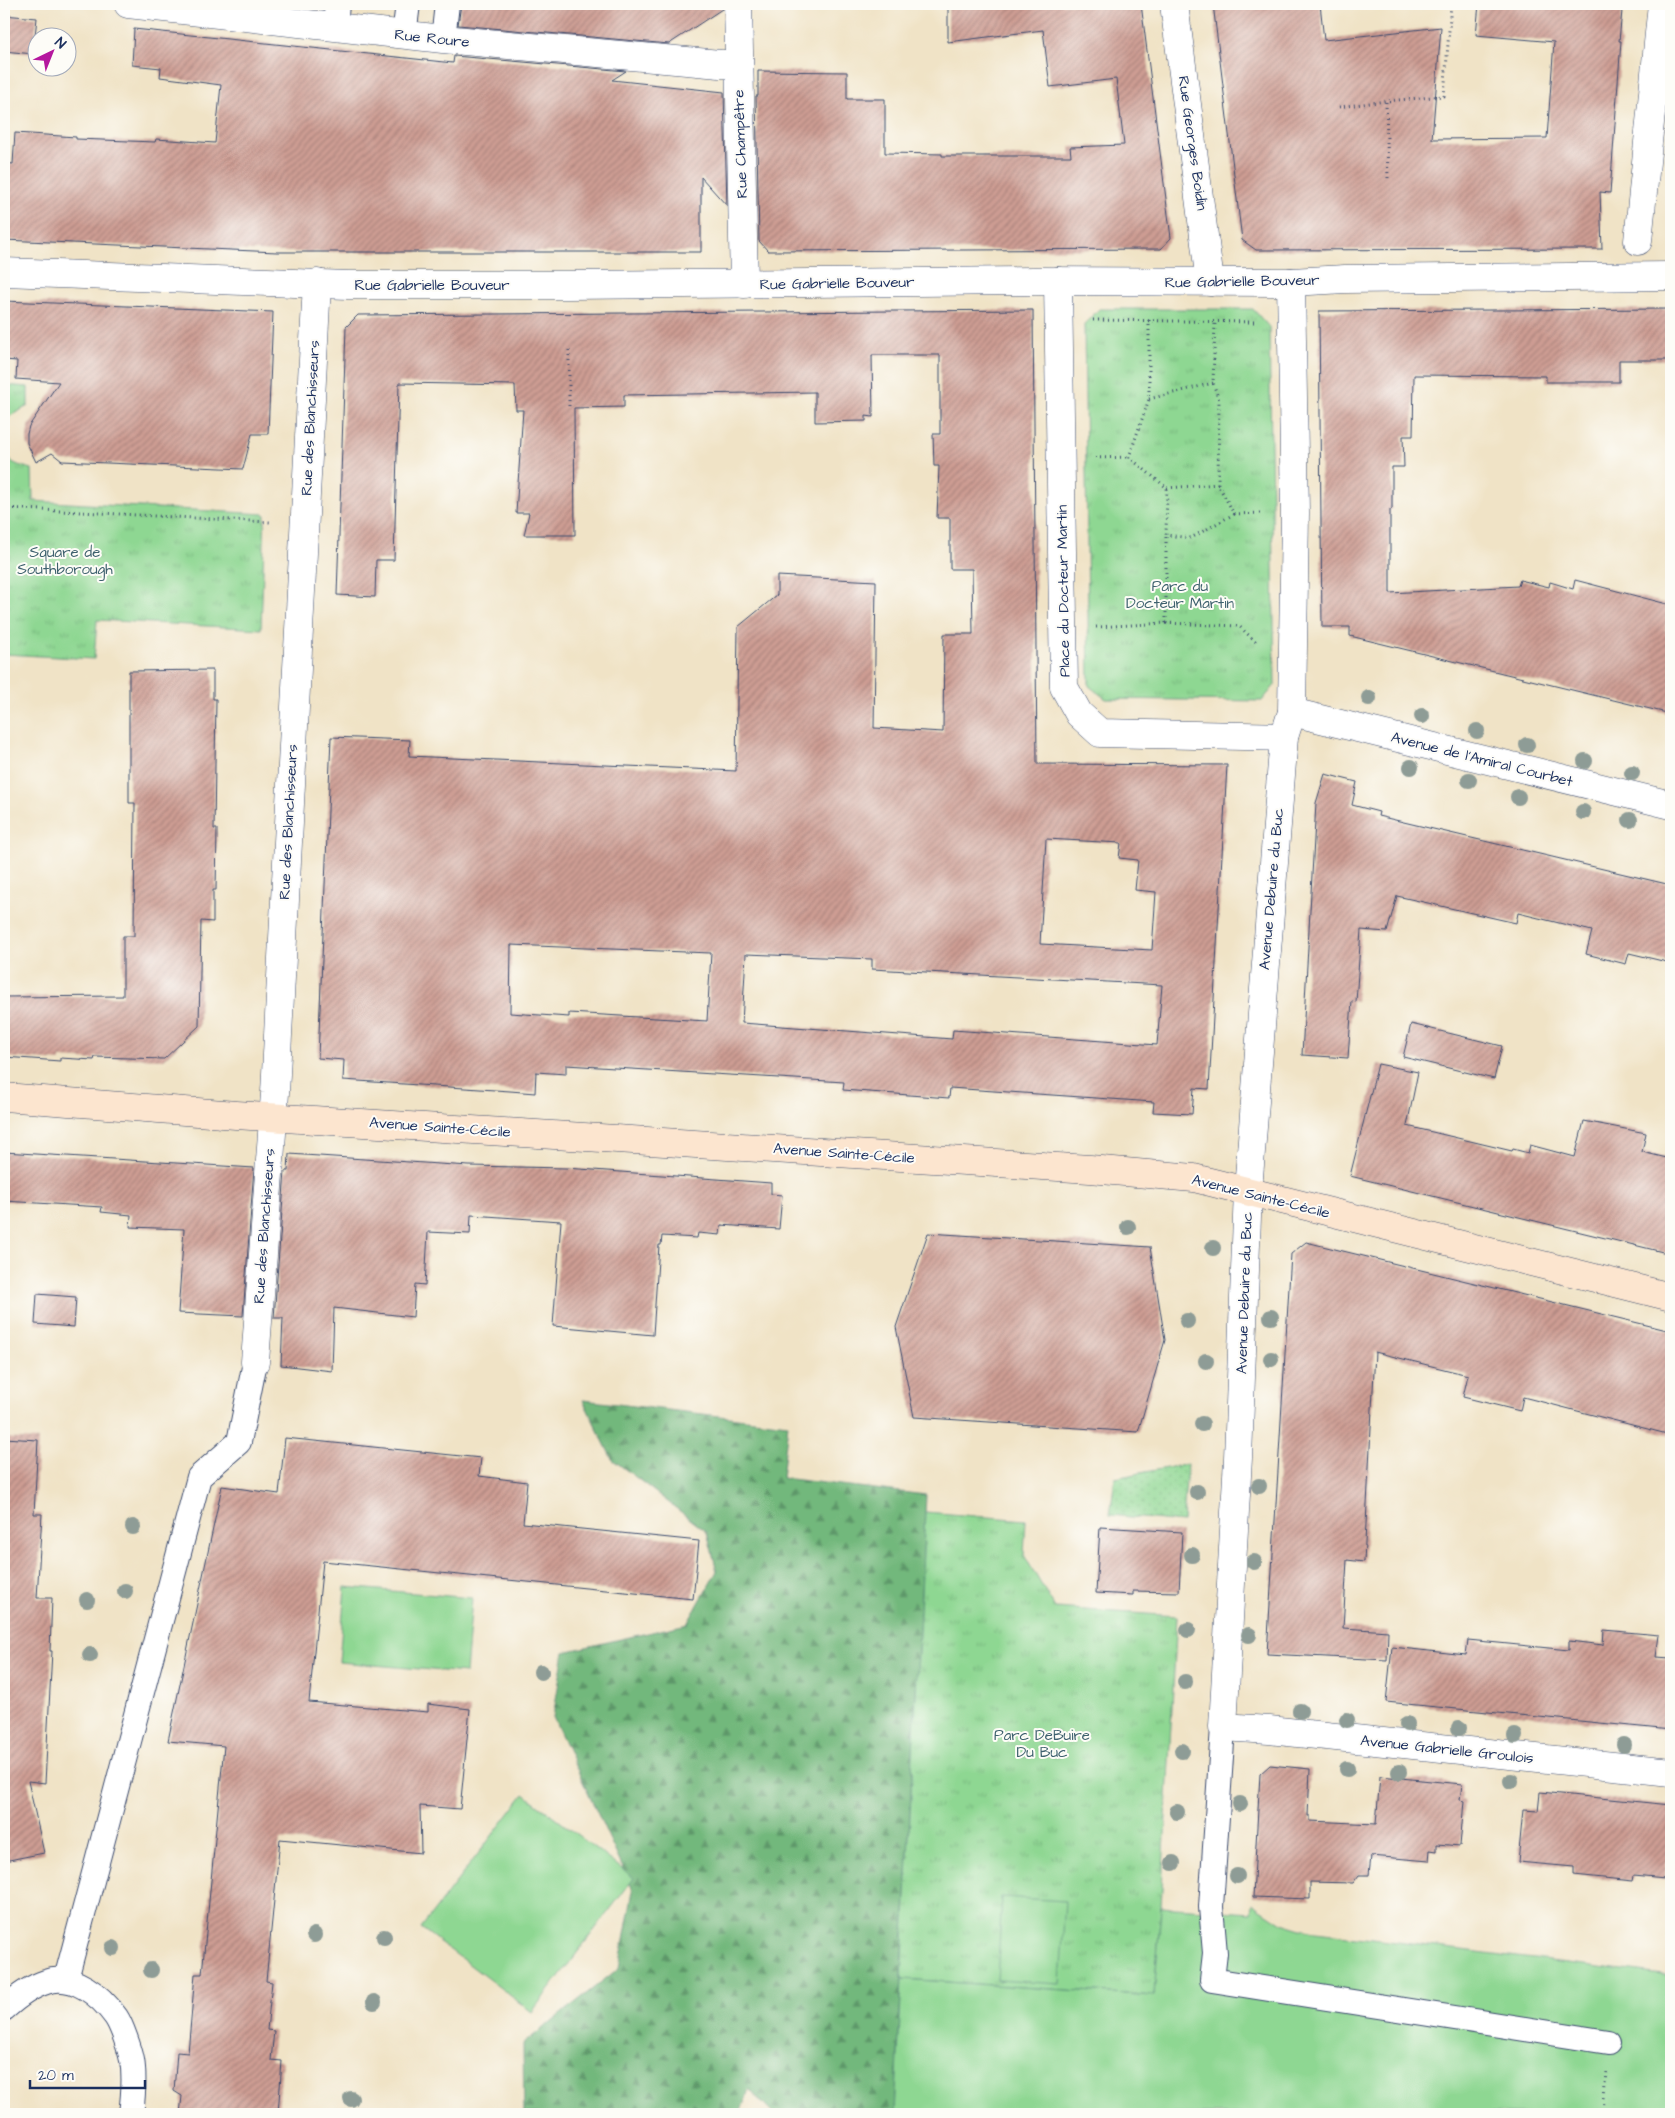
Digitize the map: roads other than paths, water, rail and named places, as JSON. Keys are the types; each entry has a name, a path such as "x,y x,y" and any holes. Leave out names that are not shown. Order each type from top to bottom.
{"street":[{"name":"Rue Roure","path":"128,4 336,16 404,35 720,64 738,64"},
{"name":"Rue Champêtre","path":"738,4 744,284"},
{"name":"Rue Georges Boidin","path":"1174,4 1210,282"},
{"path":"1638,241 1662,4"},
{"name":"Rue Gabrielle Bouveur","path":"4,272 367,285 1058,281 1291,282 1345,279 1671,276"},
{"name":"Place du Docteur Martin","path":"1058,281 1064,687 1079,714 1100,733 1284,737"},
{"path":"1291,282 1295,513 1292,712"},
{"name":"Rue des Blanchisseurs","path":"255,1362 275,1093 317,283"},
{"name":"Avenue Debuire du Buc","path":"1222,1727 1238,1458 1248,1190 1284,737 1292,712"},
{"name":"Avenue de l'Amiral Courbet","path":"1292,712 1671,805"},
{"name":"Avenue Sainte-Cécile","path":"4,1097 1099,1169 1194,1178 1671,1297"},
{"name":"Avenue Gabrielle Groulois","path":"1222,1727 1269,1730 1671,1772"}],"lane":[{"path":"404,35 408,4"},
{"path":"442,39 447,4"},
{"path":"66,1979 199,1477 239,1442 255,1362"},
{"path":"1222,1727 1211,1908 1215,1953 1212,1980 1608,2042"},
{"path":"4,2008 19,1995 46,1981 66,1979 86,1987 117,2018 132,2061 131,2114"}],"park label":[{"name":"Square de Southborough","path":"65,560"},
{"name":"Parc du Docteur Martin","path":"1180,594"},
{"name":"Parc DeBuire Du Buc","path":"1042,1744"}]}
